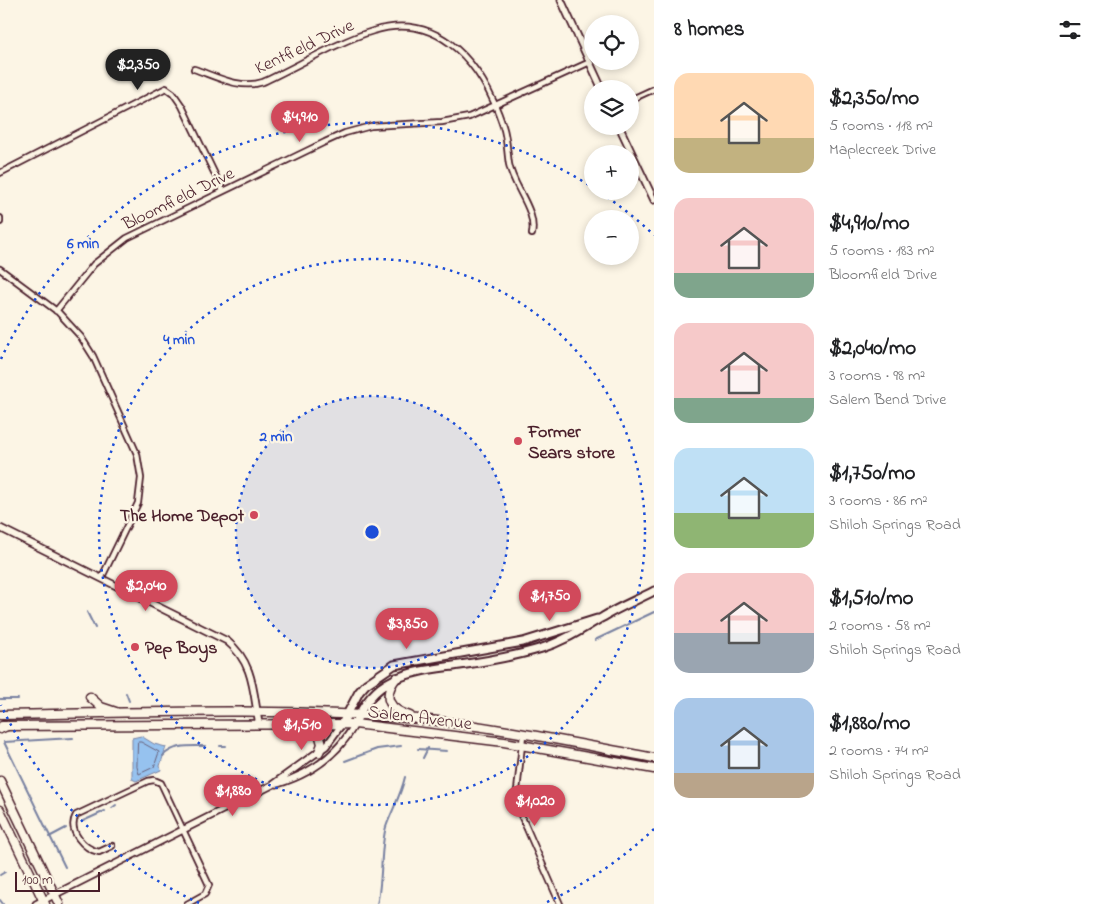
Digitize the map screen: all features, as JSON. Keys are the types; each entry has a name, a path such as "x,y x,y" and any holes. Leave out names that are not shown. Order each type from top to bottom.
{"main road":[{"path":"342,724 359,692 366,684 394,665 523,642 602,617 654,591"},
{"path":"356,724 362,708 378,690 396,678 420,670 497,658 544,648 586,629 602,617"},
{"path":"396,678 388,692 391,705 405,714 424,720"},
{"path":"90,697 101,707 120,714"},
{"name":"Salem Avenue","path":"0,715 256,711 347,714 424,720 654,758"},
{"name":"Salem Avenue","path":"2,727 283,723 356,724 464,737 654,769"},
{"path":"283,723 319,733 322,744 319,752"},
{"path":"464,737 492,734 506,737 523,735"},
{"path":"0,781 60,904"},
{"path":"0,810 41,903"}],"street":[{"path":"561,0 584,49"},
{"name":"Kentfield Drive","path":"194,69 238,84 259,84 363,34 379,29 407,27 437,35 456,46 472,63 495,107 505,133 511,172 531,217 532,234"},
{"name":"Bloomfield Drive","path":"56,311 94,264 114,246 140,230 325,142 360,128 389,124 452,121 495,107 584,65"},
{"path":"0,173 166,88 173,93 182,106 223,191"},
{"path":"639,96 654,89"},
{"path":"623,135 654,200"},
{"path":"0,269 56,311 75,330 93,356 129,434 140,467 141,486 138,503 102,577"},
{"path":"0,528 192,621 232,644 241,654 249,669 259,724"},
{"path":"41,903 55,894 272,785 319,752 337,734 342,724"},
{"path":"272,785 294,778 318,766 339,748 356,724"},
{"path":"523,735 517,791 520,813 560,904"},
{"path":"112,846 99,852 86,848 76,833 74,818 88,808 148,781 154,780 162,785 209,885 205,894 187,904"}],"water":[{"path":"141,736 154,744 166,747 160,766 161,770 136,781 132,779 132,738"}],"waterway":[{"path":"87,612 95,628"},
{"path":"595,640 654,612"},
{"path":"126,693 129,701"},
{"path":"0,699 18,699"},
{"path":"65,867 4,742 73,738"},
{"path":"163,756 172,749 188,746 205,746"},
{"path":"220,746 226,746"},
{"path":"345,761 377,749 401,746"},
{"path":"423,758 428,748"},
{"path":"418,749 447,751"},
{"path":"377,904 384,835 405,777"},
{"path":"112,808 116,805"},
{"path":"83,821 105,811"},
{"path":"49,837 66,828"},
{"path":"0,875 5,872"},
{"path":"0,900 3,904"}],"place":[{"name":"Former Sears store","path":"518,441"},
{"name":"The Home Depot","path":"254,515"},
{"name":"Pep Boys","path":"135,647"}]}
